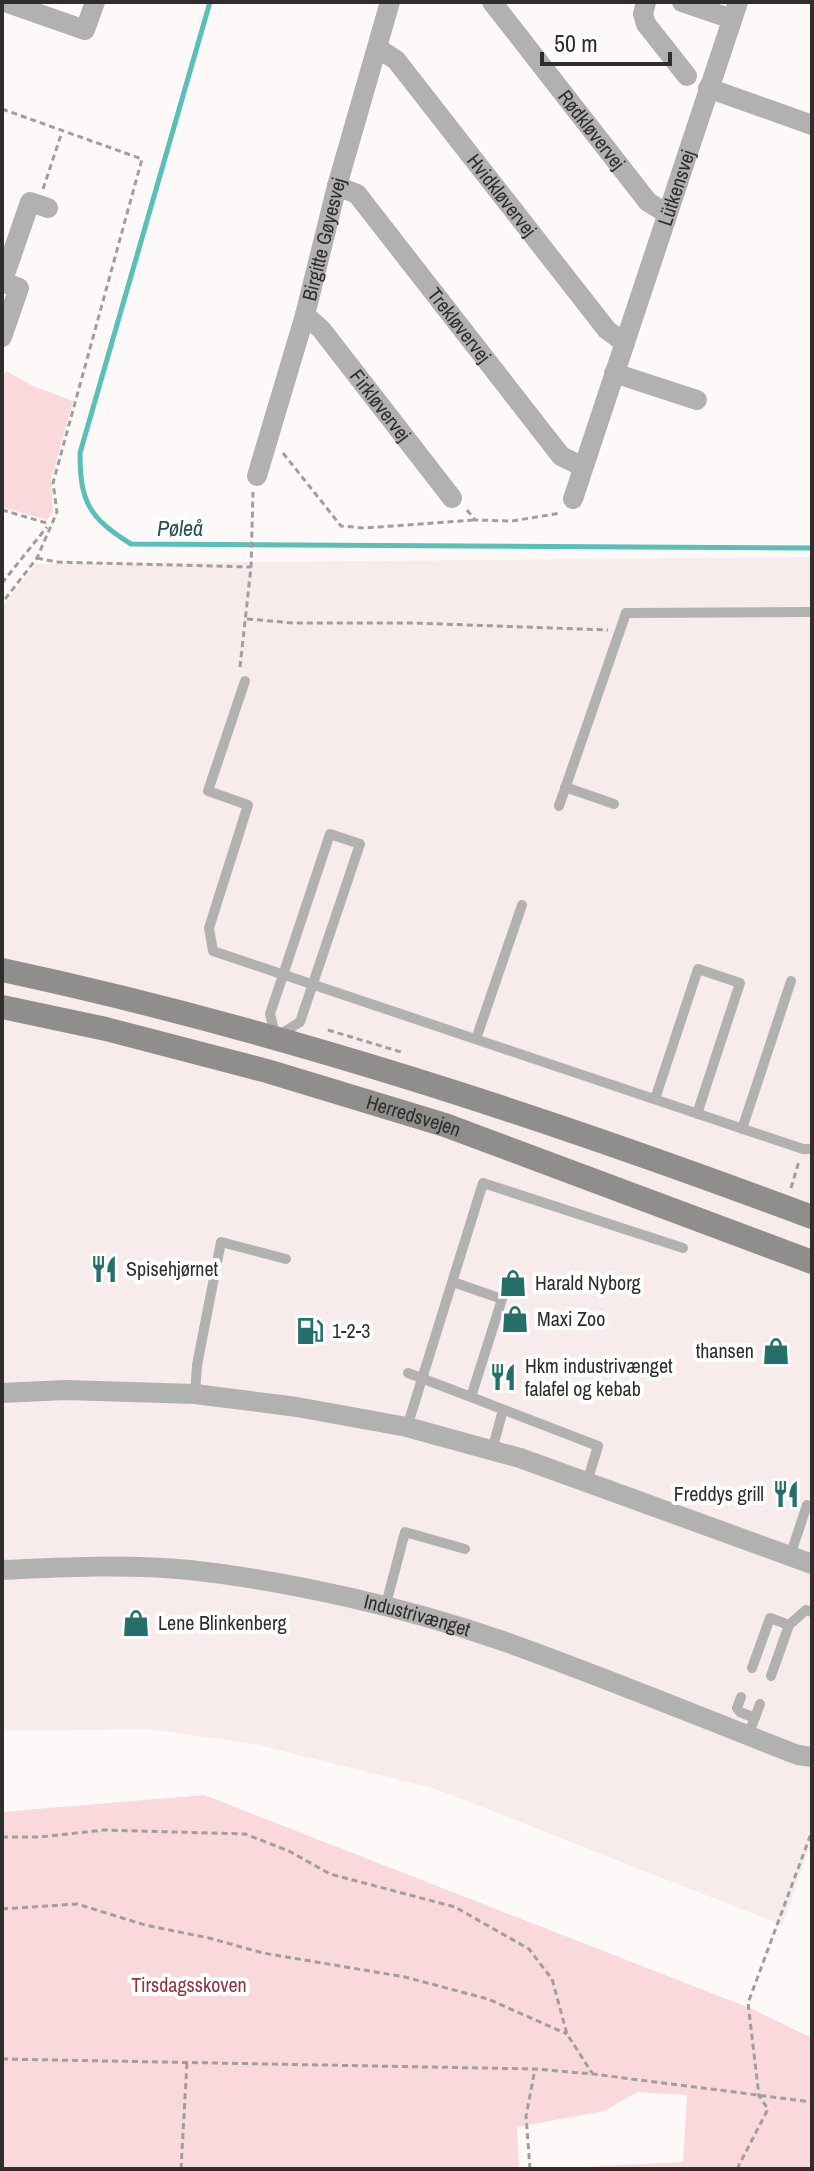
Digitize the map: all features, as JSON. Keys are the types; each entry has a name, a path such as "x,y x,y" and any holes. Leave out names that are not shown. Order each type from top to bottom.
{"street":[{"path":"5,2 85,30 95,2"},
{"name":"Birgitte Gøyesvej","path":"257,476 305,315 337,186 379,49 390,2"},
{"name":"Rødkløvervej","path":"492,2 648,202 666,213"},
{"path":"646,2 643,14 646,24 687,76"},
{"path":"682,2 735,11"},
{"name":"Lütkensvej","path":"573,499 735,11"},
{"name":"Hvidkløvervej","path":"379,49 396,60 607,330 625,343"},
{"path":"708,88 812,125"},
{"name":"Trekløvervej","path":"337,186 357,194 561,456 583,467"},
{"path":"2,337 19,288 2,282 30,202 43,206"},
{"name":"Firkløvervej","path":"305,315 321,329 451,496"},
{"path":"614,373 697,400"},
{"name":"Herredsvejen","path":"2,970 72,985 271,1054 445,1125 812,1262"},
{"name":"Herredsvejen","path":"2,1007 106,1029 271,1054 441,1087 684,1169 812,1217"},
{"path":"2,1393 66,1390 195,1394 297,1407 407,1427 492,1450 587,1482 812,1564"},
{"name":"Industrivænget","path":"2,1570 79,1566 188,1570 279,1583 500,1640 751,1727 798,1755 812,1757"}],"lane":[{"path":"559,806 626,613 812,612"},
{"path":"245,681 208,791 248,805 209,928 213,951 807,1149"},
{"path":"565,787 614,804"},
{"path":"330,834 360,844 300,1022 271,1054 270,1014 330,834"},
{"path":"476,1039 522,905"},
{"path":"655,1099 698,969 740,983 697,1114"},
{"path":"742,1129 791,981"},
{"path":"407,1427 483,1183 683,1248"},
{"path":"195,1394 197,1365 221,1242 286,1259"},
{"path":"453,1282 502,1299 471,1397"},
{"path":"408,1373 598,1446 587,1482"},
{"path":"492,1450 503,1410"},
{"path":"790,1556 810,1506 812,1491"},
{"path":"385,1608 405,1532 465,1549"},
{"path":"771,1676 789,1625 806,1610 812,1612"},
{"path":"752,1668 770,1618 789,1625"},
{"path":"741,1697 737,1708 751,1727"},
{"path":"751,1727 760,1704"}],"path":[{"path":"2,109 142,159 53,483 57,512 2,583"},
{"path":"43,206 63,130"},
{"path":"266,446 283,453 341,526 365,528 475,520 512,521 565,512 573,499"},
{"path":"245,681 239,670 247,619 252,495 257,476"},
{"path":"451,496 456,496 475,520"},
{"path":"2,510 50,524"},
{"path":"2,603 37,558 50,524"},
{"path":"37,558 56,562 251,567"},
{"path":"247,619 294,623 620,630"},
{"path":"791,1188 807,1149"},
{"path":"2,1837 40,1837 104,1830 245,1834 289,1851 330,1874 455,1907 529,1949 552,1979 567,2034 593,2074"},
{"path":"737,2169 768,2109 759,2096 748,2003 812,1831"},
{"path":"2,1909 77,1904 145,1925 263,1953 405,1977 488,1999 567,2034"},
{"path":"2,2059 535,2069 812,2102"},
{"path":"181,2169 187,2062"},
{"path":"530,2169 526,2116 535,2069"}],"shaded area":[{"path":"812,557 812,1842 782,1925 436,1789 254,1744 149,1729 2,1731 2,607 36,564"}],"green space":[{"path":"6,371 33,386 73,401 51,479 53,511 47,520 2,507 2,380"},
{"name":"Tirsdagsskoven","path":"204,1795 752,2009 812,2038 812,2169 543,2169 683,2162 687,2095 637,2092 604,2111 517,2127 519,2169 2,2169 2,1812"}],"waterway":[{"name":"Pøleå","path":"210,2 80,453 85,496 96,517 105,526 131,544 812,548"}],"place":[{"name":"Spisehjørnet","path":"104,1269"},
{"name":"Harald Nyborg","path":"513,1283"},
{"name":"Maxi Zoo","path":"515,1319"},
{"name":"1-2-3","path":"310,1331"},
{"name":"thansen","path":"776,1351"},
{"name":"Hkm industrivænget falafel og kebab","path":"503,1377"},
{"name":"Freddys grill","path":"786,1494"},
{"name":"Lene Blinkenberg","path":"136,1623"}]}
